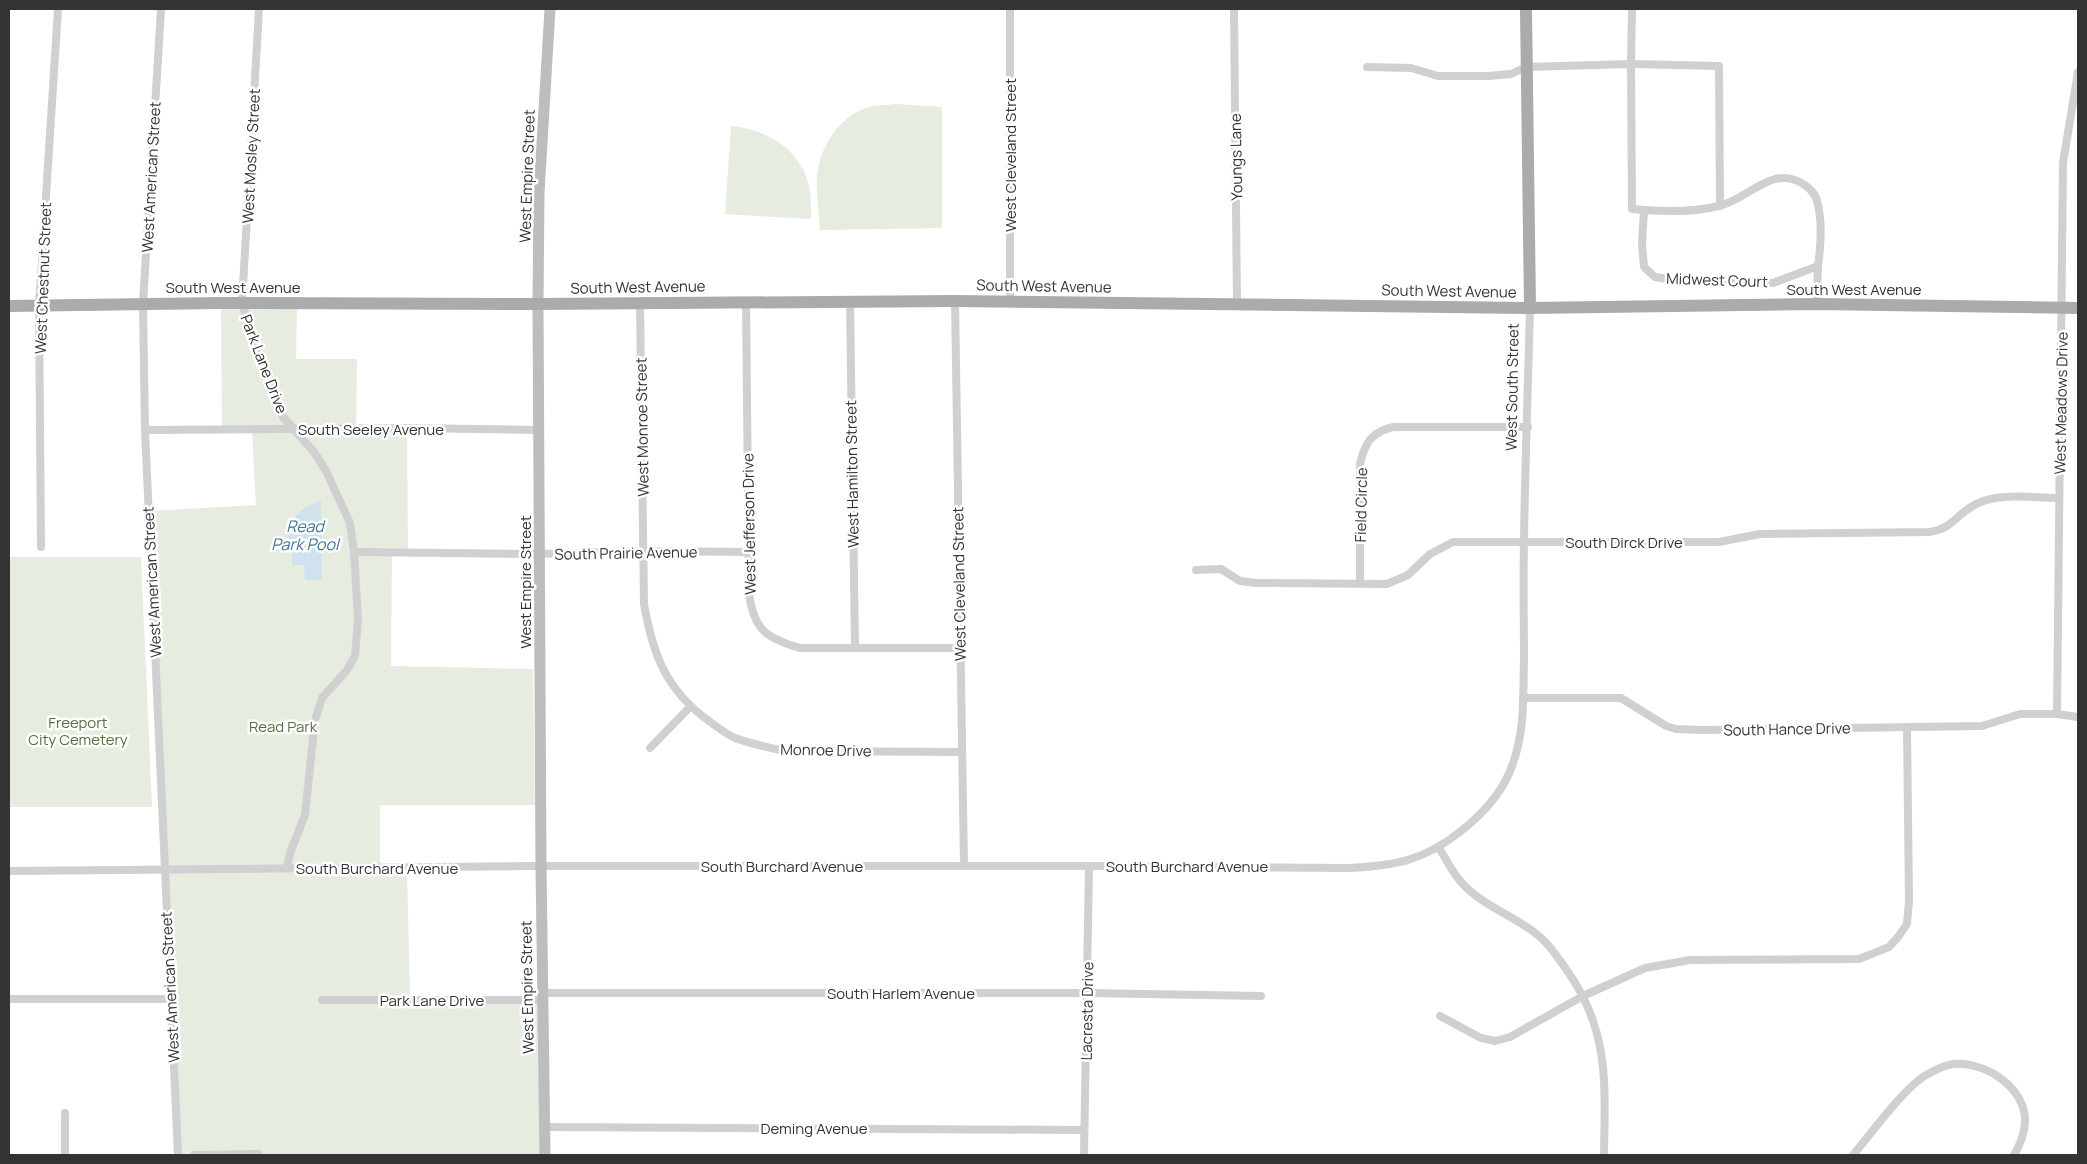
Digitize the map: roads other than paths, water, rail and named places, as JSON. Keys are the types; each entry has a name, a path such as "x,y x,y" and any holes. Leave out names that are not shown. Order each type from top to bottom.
{"main road":[{"name":"West Empire Street","path":"545,1155 542,996 538,304 539,193 550,9"},
{"name":"West South Street","path":"1526,9 1530,308"},
{"name":"South West Avenue","path":"9,306 242,303 538,304 746,301 955,301 1530,308 1817,304 2078,308"}],"street":[{"name":"West Chestnut Street","path":"41,547 39,306 58,9"},
{"name":"West American Street","path":"161,9 144,304 145,430 178,1155"},
{"name":"West Mosley Street","path":"242,303 259,9"},
{"name":"West Cleveland Street","path":"1010,9 1010,302"},
{"name":"Youngs Lane","path":"1234,9 1237,305"},
{"path":"1632,9 1632,209 1654,212 1688,211 1720,206 1772,179 1784,177 1796,179 1808,187 1817,200 1821,250 1818,266 1817,304"},
{"path":"1367,67 1411,68 1438,76 1488,76 1512,74 1526,66 1631,64 1719,66 1720,206"},
{"name":"West Meadows Drive","path":"2057,714 2058,498 2063,308 2063,163 2078,72"},
{"name":"Midwest Court","path":"1644,210 1642,244 1644,267 1654,277 1682,281 1773,283 1818,266"},
{"name":"West Jefferson Drive","path":"746,301 749,594 752,612 761,630 777,642 800,648 960,648"},
{"name":"West Hamilton Street","path":"850,301 855,648"},
{"name":"West Cleveland Street","path":"955,301 964,866"},
{"name":"Park Lane Drive","path":"242,303 256,353 283,417 314,452 340,499 350,523 354,552 358,619 355,656 347,670 322,698 315,720 305,814 290,853 287,868"},
{"name":"West Monroe Street","path":"640,303 644,551"},
{"name":"West South Street","path":"1513,764 1522,723 1523,698 1524,542 1530,308"},
{"name":"Field Circle","path":"1360,584 1360,464 1364,447 1374,436 1383,429 1407,426 1528,426"},
{"name":"South Seeley Avenue","path":"145,430 538,430"},
{"name":"South Dirck Drive","path":"1196,570 1221,569 1240,581 1256,583 1387,584 1408,575 1430,554 1453,542 1719,542 1760,534 1929,532 1943,529 1972,506 1997,497 2058,498"},
{"name":"South Prairie Avenue","path":"354,552 540,554 644,551 748,552"},
{"name":"Monroe Drive","path":"644,551 644,604 650,635 660,663 672,684 690,707 734,738 784,751 962,752"},
{"name":"South Hance Drive","path":"1523,698 1622,698 1666,726 1676,729 1982,726 2020,714 2057,714"},
{"path":"650,748 690,707"},
{"path":"2057,714 2078,717"},
{"path":"1440,1016 1481,1038 1495,1041 1510,1037 1583,996 1645,968 1670,962 1690,960 1859,959 1889,947 1907,924 1909,901 1907,727"},
{"name":"South Burchard Avenue","path":"9,870 541,866 1379,867 1408,861 1438,847 1477,819 1498,794 1513,764"},
{"path":"1438,847 1460,882 1472,892 1541,937 1575,982 1583,996 1597,1030 1603,1058 1604,1155"},
{"name":"Lacresta Drive","path":"1084,1155 1089,866"},
{"name":"South Harlem Avenue","path":"542,996 1087,993 1261,996"},
{"name":"Park Lane Drive","path":"322,1000 542,996"},
{"path":"9,999 170,998"},
{"path":"1853,1155 1908,1092 1926,1075 1952,1064 1968,1064 1991,1072 2020,1098 2025,1122 2022,1142 2014,1155"},
{"path":"65,1113 65,1155"},
{"name":"Deming Avenue","path":"545,1127 1084,1130"},
{"path":"194,1155 258,1154"}],"water":[{"name":"Read Park Pool","path":"321,501 322,580 305,580 304,565 292,565 291,547 288,541 289,527 292,520 302,510"}],"park label":[{"name":"Read Park","path":"283,726"},
{"name":"Freeport City Cemetery","path":"78,730"}]}
